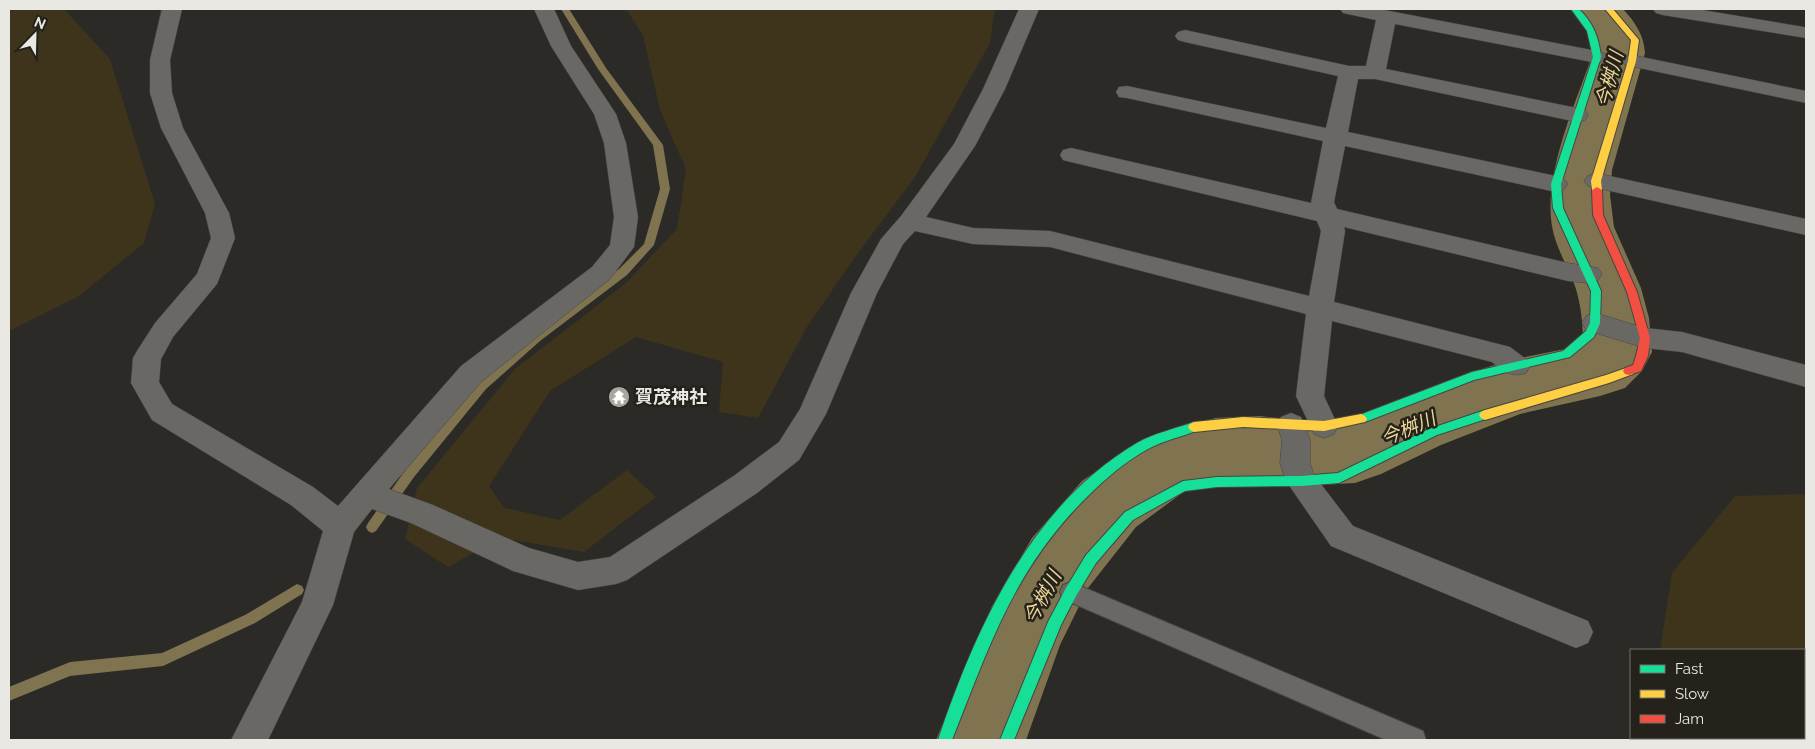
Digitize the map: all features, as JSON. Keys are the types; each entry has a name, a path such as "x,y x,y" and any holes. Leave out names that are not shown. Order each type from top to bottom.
{"street":[{"path":"172,9 160,60 161,93 172,128 217,213 223,238 208,278 164,330 147,358 145,383 162,412 302,496 340,526"},
{"path":"249,740 317,605 340,526 471,374 601,273 622,247 626,217 616,143 605,114 561,46 544,9"},
{"path":"366,494 422,514 524,561 578,576 616,570 738,489 789,451 812,414 864,293 893,240 910,222 964,146 994,89 1028,9"},
{"path":"1350,9 1597,57"},
{"path":"945,740 993,619 1024,563 1068,508 1105,470 1142,446 1195,427 1243,422 1324,426 1358,420 1472,376 1566,354 1590,334 1595,323 1596,291 1558,208 1556,184 1597,57 1597,37 1586,20 1575,9"},
{"path":"1007,740 1055,622 1071,592 1091,559 1129,516 1183,486 1217,482 1301,481 1339,478 1433,432 1511,406 1609,379 1637,368 1642,356 1645,338 1632,292 1598,215 1596,181 1632,61 1635,40 1609,9"},
{"path":"1663,9 1804,33"},
{"path":"1375,73 1386,16"},
{"path":"1185,36 1349,72 1375,73 1577,115"},
{"path":"1632,61 1806,97"},
{"path":"1324,426 1310,396 1320,306 1333,231 1322,202 1349,72"},
{"path":"1127,92 1556,184"},
{"path":"1071,155 1568,272 1589,274"},
{"path":"1596,181 1806,227"},
{"path":"910,222 973,236 1050,239 1320,306 1500,354 1516,366"},
{"path":"1595,323 1645,338 1682,342 1806,376"},
{"path":"1292,425 1296,440 1294,463 1301,481 1342,536 1576,632"}],"lane":[{"path":"1071,592 1414,740"}],"shaded area":[{"path":"9,9 64,9 110,59 155,204 144,243 79,296 9,331"},
{"path":"626,9 995,9 990,43 915,177 855,257 807,327 758,418 719,412 723,362 636,337 550,391 489,486 504,508 560,520 627,470 656,497 584,552 500,538 448,567 405,539 417,488 515,369 626,283 677,229 686,169 660,110 643,35"},
{"path":"1806,494 1806,740 1649,740 1805,739 1805,649 1660,649 1672,573 1735,496"}],"waterway":[{"path":"372,527 410,473 482,386 536,338 623,272 649,245 665,189 658,145 602,69 565,9"},
{"name":"今桝川","path":"981,740 1022,634 1060,563 1109,504 1163,466 1215,449 1260,446 1320,454 1355,452 1415,424 1510,388 1600,369 1618,352 1616,318 1608,288 1583,227 1580,195 1583,170 1619,53 1619,45 1613,28 1595,9"},
{"path":"9,694 70,669 163,659 250,619 297,590"}],"traffic: fast":[{"path":"1361,419 1472,376 1566,354 1590,334 1595,323 1596,291 1558,208 1556,184 1597,57 1591,31 1585,20 1575,9"},
{"path":"1007,740 1055,622 1071,592 1091,559 1129,516 1183,486 1217,482 1301,481 1339,478 1433,432 1485,415"},
{"path":"945,740 980,650 1005,596 1036,547 1055,523 1075,500 1119,462 1147,444 1194,427"}],"traffic: slow":[{"path":"1597,190 1596,181 1632,61 1635,40 1609,9"},
{"path":"1485,415 1609,379 1629,371"},
{"path":"1194,427 1243,422 1324,426 1361,419"}],"traffic: jam":[{"path":"1597,190 1598,215 1632,292 1645,338 1642,356 1637,368 1629,371"}],"place":[{"name":"賀茂神社","path":"619,397"}]}
